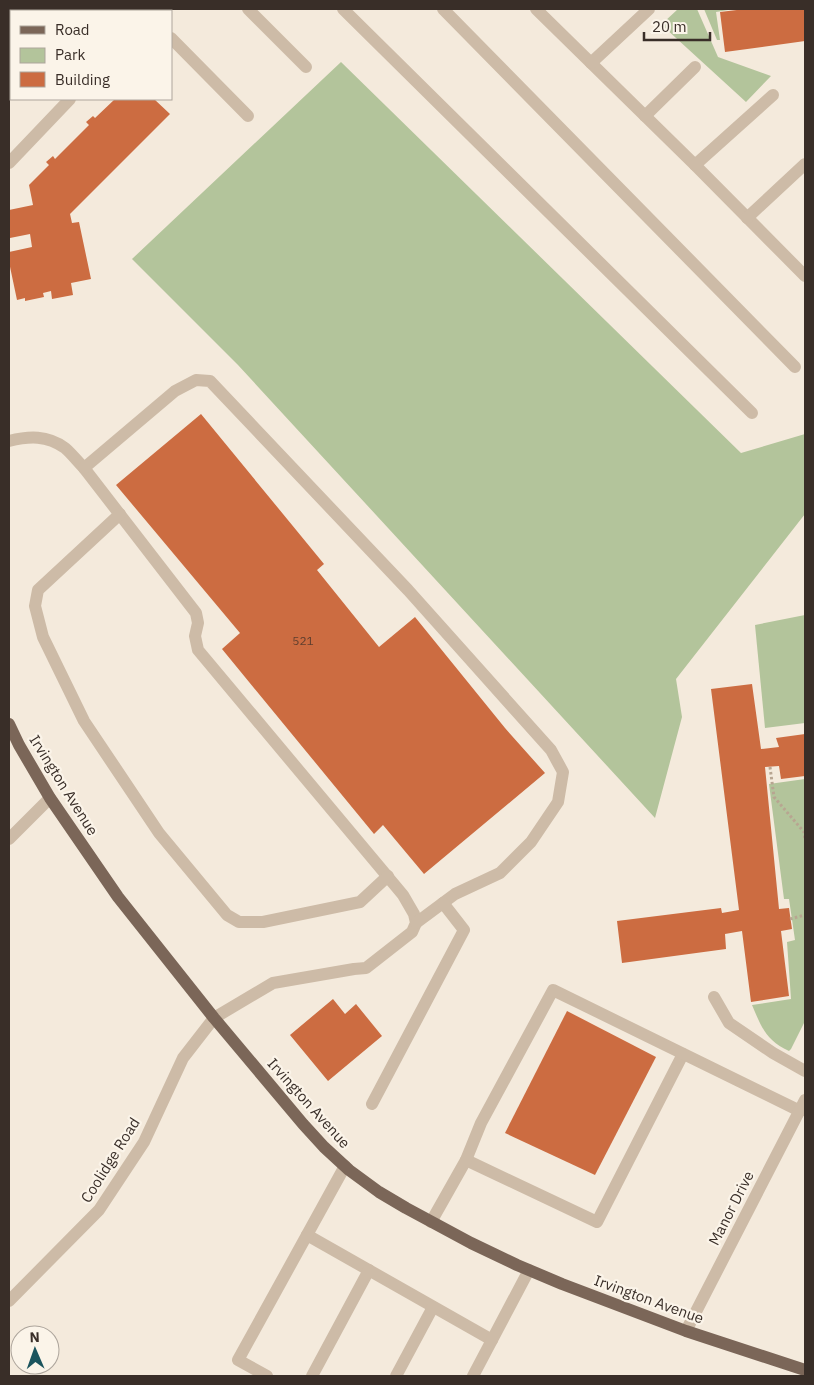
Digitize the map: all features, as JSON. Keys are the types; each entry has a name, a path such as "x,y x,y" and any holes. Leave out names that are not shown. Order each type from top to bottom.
{"main road":[{"name":"Irvington Avenue","path":"9,724 19,746 50,798 118,898 214,1018 303,1124 345,1166 379,1192 431,1222 529,1270 686,1331 805,1370"}],"street":[{"path":"248,9 306,67"},
{"path":"343,9 752,413"},
{"path":"443,9 796,367"},
{"path":"591,63 648,9"},
{"path":"543,11 591,63 747,218 803,269"},
{"path":"172,39 248,116"},
{"path":"645,116 695,67"},
{"path":"695,165 772,95"},
{"path":"9,163 69,100"},
{"path":"747,218 805,164"},
{"path":"84,468 175,391 196,380 210,382 408,590 551,750 563,772 558,802 531,842 500,873 455,894 416,923 412,932 366,968 273,982 214,1018"},
{"path":"9,441 41,437 64,448 84,468 196,613 198,623 195,636 198,650 403,894 414,914 416,923"},
{"path":"120,514 38,590 35,606 43,637 84,721 158,832 227,916 239,922 263,922 360,902 388,876"},
{"path":"9,839 50,798"},
{"path":"372,1104 464,930 443,903"},
{"path":"431,1222 466,1160 481,1123 553,990 683,1054 802,1105"},
{"path":"714,997 729,1023 773,1053 805,1071"},
{"name":"Coolidge Road","path":"9,1301 99,1210 144,1142 183,1058 214,1018"},
{"path":"466,1160 597,1222 683,1054"},
{"name":"Manor Drive","path":"686,1331 802,1105"},
{"path":"267,1376 238,1360 345,1166"},
{"path":"307,1235 492,1340"},
{"path":"312,1376 369,1270"},
{"path":"473,1376 529,1270"},
{"path":"396,1376 433,1307"}],"path":[{"path":"770,767 774,797 804,832 805,840"},
{"path":"790,919 805,915"}],"green space":[{"path":"678,9 697,9 718,57 771,76 746,102 664,27 664,22"},
{"path":"704,9 734,9 716,12 720,40 717,40"},
{"path":"341,62 741,453 805,434 805,514 676,679 682,717 655,818 238,365 132,259"},
{"path":"805,615 805,723 765,728 755,625"},
{"path":"805,779 805,1021 789,1051 775,1043 765,1032 752,1005 791,999 787,942 795,940 789,899 784,899 769,784"}],"building":[{"path":"745,9 805,9 805,41 725,52 720,12"},
{"path":"114,100 155,100 170,114 70,214 72,223 79,222 91,279 71,283 73,295 52,299 51,291 43,293 44,297 25,301 25,298 17,300 9,262 9,252 32,247 30,234 10,238 9,210 33,205 29,185 49,165 46,162 53,156 55,159 89,125 86,122 93,116 95,118"},
{"path":"201,414 324,564 317,570 379,647 415,617 505,728 545,773 424,874 383,825 374,834 222,649 240,633 116,485"},
{"path":"752,684 761,749 779,747 776,738 805,734 805,776 781,779 779,766 765,767 779,909 789,908 792,929 781,931 789,996 751,1002 742,931 725,934 726,949 622,963 617,921 721,908 722,913 739,910 711,689"},
{"path":"333,999 345,1014 356,1004 382,1036 328,1081 290,1035"},
{"path":"567,1011 656,1057 595,1175 505,1133"}]}
